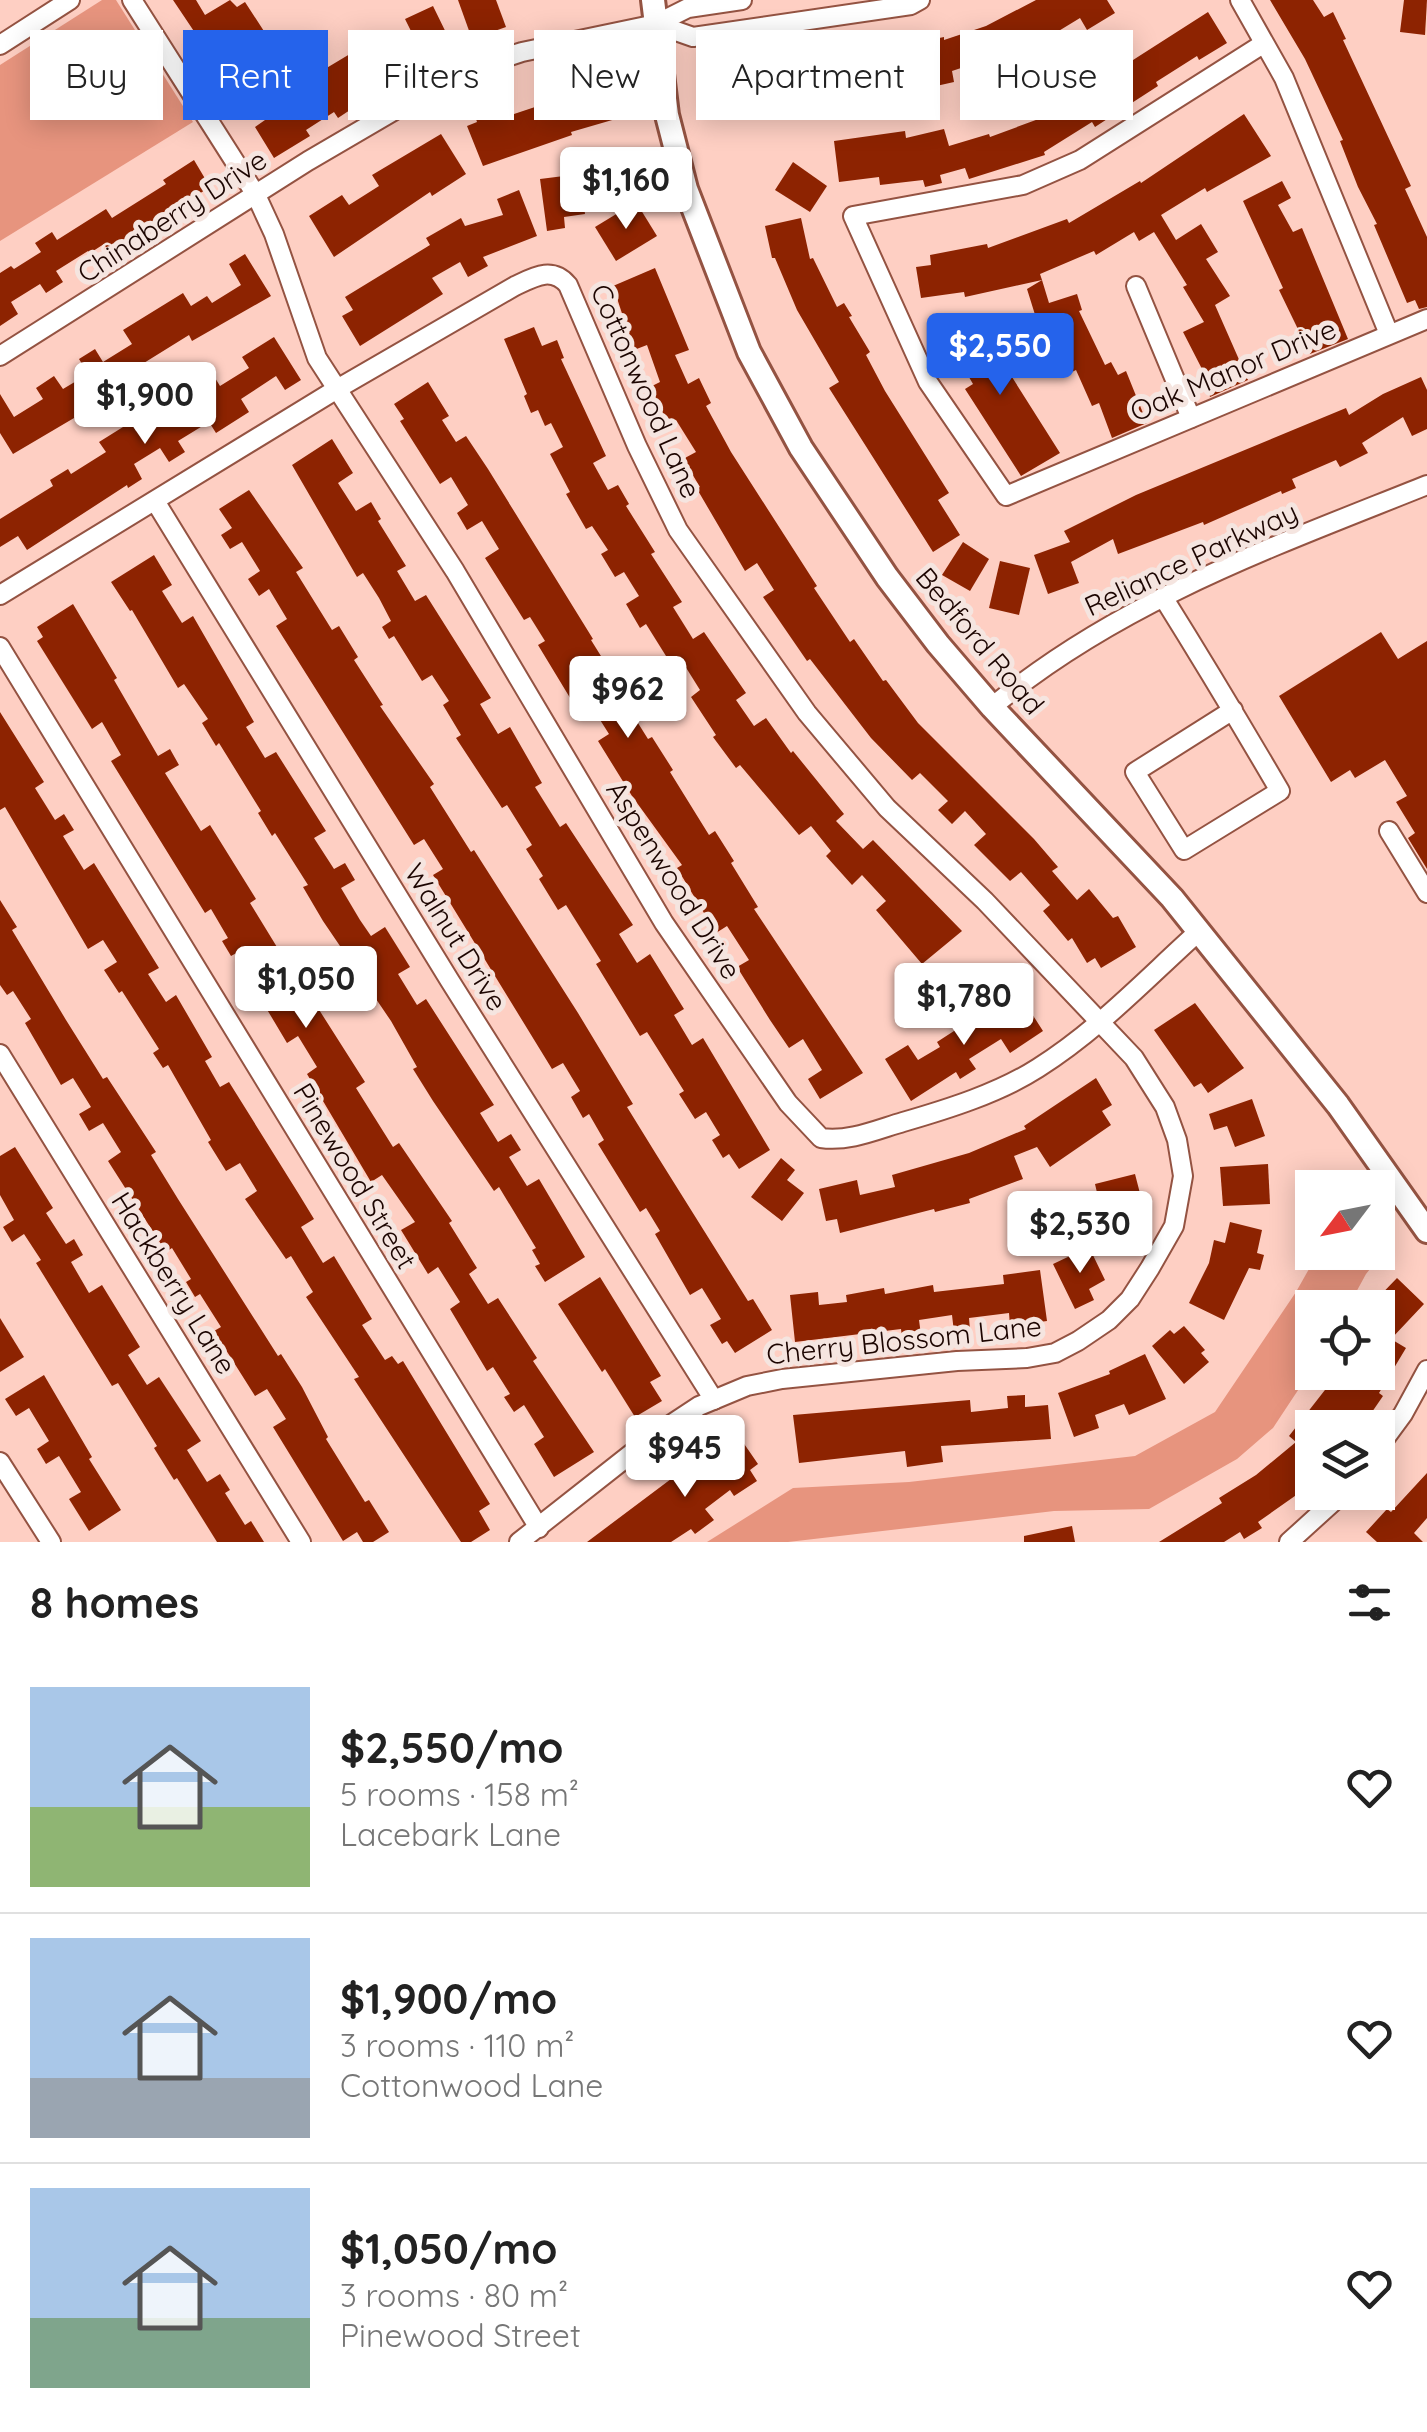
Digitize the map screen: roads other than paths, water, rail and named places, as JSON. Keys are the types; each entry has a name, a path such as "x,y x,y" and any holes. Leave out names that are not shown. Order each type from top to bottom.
{"main road":[{"name":"Bedford Road","path":"654,0 667,115 686,189 749,352 801,448 887,577 992,707 1172,898 1196,933 1338,1104 1427,1231"}],"street":[{"path":"0,44 70,0"},
{"name":"Aspenwood Drive","path":"132,0 256,194 317,358 455,571 664,923 788,1103 821,1138 848,1138 968,1100 1036,1070 1100,1021 1196,933"},
{"name":"Chinaberry Drive","path":"0,356 256,194 422,94 476,67 522,52 656,24 688,8 742,0"},
{"path":"656,24 693,37 808,10 911,5 920,0"},
{"path":"1240,0 1284,78 1389,334"},
{"name":"Oak Manor Drive","path":"1263,44 1080,160 1023,185 854,216 873,266 928,382 1006,496 1427,318"},
{"name":"Cottonwood Lane","path":"0,594 337,390 536,276 562,278 678,530 807,714 887,808 1100,1021"},
{"path":"1136,286 1191,418"},
{"name":"Reliance Parkway","path":"992,707 1038,669 1126,614 1265,550 1427,485"},
{"name":"Walnut Drive","path":"155,501 714,1400"},
{"path":"1163,597 1233,710 1280,791 1184,850 1135,772 1233,710"},
{"name":"Pinewood Street","path":"0,647 539,1528"},
{"path":"1389,831 1427,893"},
{"name":"Cherry Blossom Lane","path":"519,1542 655,1435 714,1400 747,1386 782,1379 1055,1353 1109,1320 1130,1299 1174,1226 1182,1176 1166,1107 1134,1058 1100,1021"},
{"name":"Hackberry Lane","path":"0,1054 301,1542"},
{"path":"1395,1425 1427,1370"},
{"path":"0,1462 51,1542"},
{"path":"1289,1542 1324,1510"}]}
